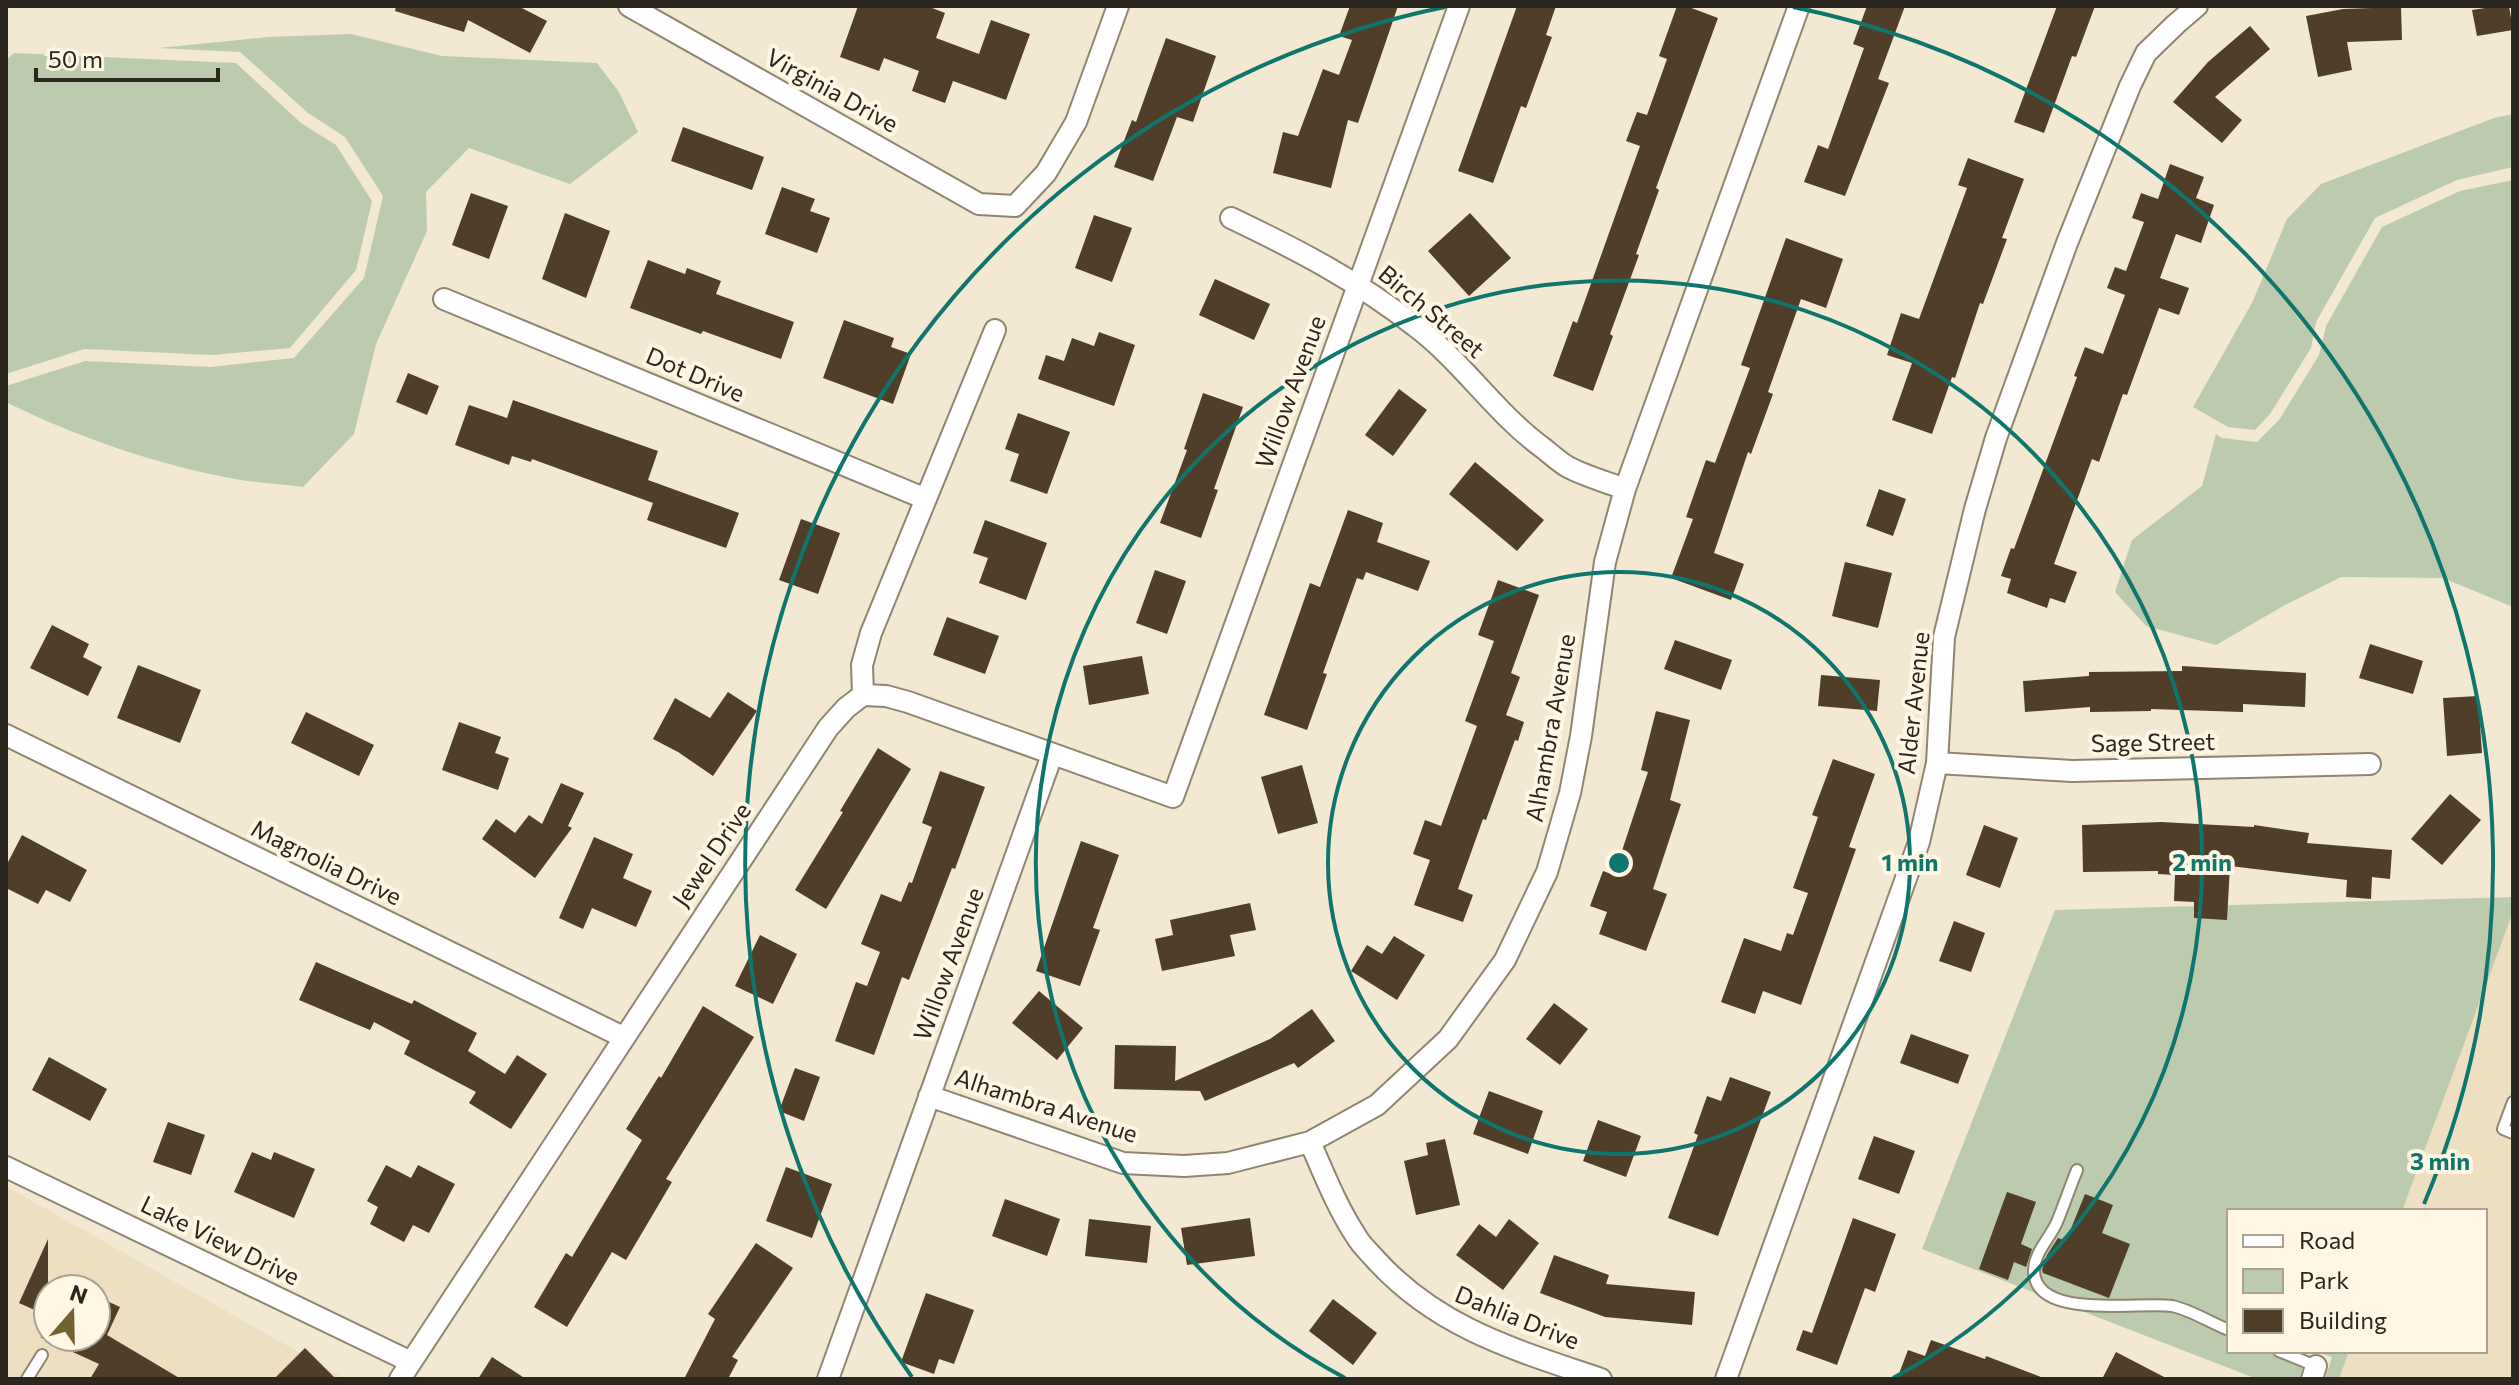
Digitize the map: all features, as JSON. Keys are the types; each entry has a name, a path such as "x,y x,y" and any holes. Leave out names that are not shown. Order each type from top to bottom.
{"street":[{"name":"Virginia Drive","path":"629,6 979,204 1015,206 1046,173 1076,122 1118,6"},
{"name":"Willow Avenue","path":"828,1379 1052,755 1173,797 1459,6"},
{"name":"Alhambra Avenue","path":"929,1096 1123,1163 1184,1166 1228,1163 1310,1142 1377,1105 1448,1039 1505,960 1547,872 1570,793 1605,562 1625,489 1799,6"},
{"name":"Alder Avenue","path":"1726,1379 1919,842 1937,763 1944,637 1996,438 2067,243 2130,86 2146,53 2197,6"},
{"name":"Birch Street","path":"1231,218 1300,251 1358,284 1427,336 1467,372 1522,433 1567,467 1625,489"},
{"name":"Dot Drive","path":"444,299 926,499"},
{"path":"995,330 871,633 862,665 863,695 886,696 908,702 1052,755"},
{"name":"Jewel Drive","path":"405,1371 828,728 863,695"},
{"name":"Magnolia Drive","path":"6,735 623,1037"},
{"name":"Sage Street","path":"1937,763 2072,771 2370,764"},
{"name":"Dahlia Drive","path":"1310,1142 1357,1239 1390,1276 1434,1312 1549,1371 1601,1379"},
{"name":"Lake View Drive","path":"6,1167 405,1371"}],"lane":[{"path":"2513,1102 2503,1129 2513,1133"},
{"path":"2077,1170 2056,1225 2040,1250 2034,1270 2037,1285 2069,1303 2088,1307 2173,1306 2227,1329"},
{"path":"2282,1353 2314,1373"},
{"path":"27,1379 42,1355"}],"shaded area":[{"path":"2513,912 2513,1379 2339,1379 2348,1353 2487,1353 2487,1209 2403,1209"},
{"path":"6,1186 346,1379 6,1379"}],"green space":[{"path":"351,34 442,56 597,63 619,92 638,132 570,184 469,148 426,192 427,231 376,344 354,434 303,487 235,479 147,458 89,438 6,402 6,386 85,361 211,367 294,358 364,278 383,196 345,137 308,113 240,52 159,48 268,37"},
{"path":"14,53 236,63 301,123 336,145 372,201 356,270 290,348 212,355 84,349 6,374 6,60"},
{"path":"2513,114 2513,167 2457,180 2375,218 2316,322 2311,348 2270,414 2255,430 2228,427 2193,407 2253,301 2287,219 2321,184 2494,118"},
{"path":"2513,180 2513,607 2443,578 2341,577 2216,645 2146,626 2115,592 2132,540 2202,486 2216,434 2222,438 2257,442 2279,420 2319,355 2326,326 2382,227 2460,191"},
{"path":"2513,897 2513,912 2403,1209 2227,1209 2227,1353 2307,1353 2299,1379 2257,1379 1922,1249 2055,910"},
{"path":"2320,1353 2348,1353 2339,1379 2325,1379 2332,1357"}],"building":[{"path":"396,6 518,6 547,21 530,53 468,20 464,32 395,11"},
{"path":"858,6 927,6 945,13 936,38 979,54 991,20 1030,34 1006,100 953,81 945,103 912,91 919,71 884,58 879,71 840,57"},
{"path":"1350,6 1398,6 1358,123 1348,120 1331,188 1273,173 1283,132 1298,136 1323,69 1339,75 1352,40 1339,36"},
{"path":"1517,6 1556,6 1546,35 1552,37 1526,108 1521,106 1493,183 1458,171"},
{"path":"1677,6 1686,6 1718,18 1656,188 1659,190 1636,254 1639,255 1593,391 1553,376 1573,321 1577,323 1640,146 1626,141 1637,112 1647,115 1667,59 1659,56"},
{"path":"1867,6 1905,6 1878,79 1889,83 1845,196 1804,182 1818,145 1828,149 1864,48 1853,44"},
{"path":"2057,6 2095,6 2076,57 2072,56 2044,133 2014,122"},
{"path":"2509,6 2513,30 2477,36 2472,10"},
{"path":"2401,7 2402,40 2347,42 2352,70 2318,77 2306,16 2343,9"},
{"path":"2250,26 2270,49 2215,97 2242,120 2222,143 2173,102 2208,62"},
{"path":"1166,38 1216,56 1193,122 1177,117 1153,181 1114,167 1132,120 1136,122"},
{"path":"683,127 764,157 752,190 671,161"},
{"path":"1968,158 2024,179 2002,238 2007,239 1932,434 1892,420 1912,363 1887,355 1901,313 1919,319 1967,188 1958,185"},
{"path":"2170,164 2204,177 2196,198 2214,205 2201,243 2176,234 2160,278 2189,288 2179,315 2159,308 2099,462 2092,459 2054,564 2077,572 2065,603 2050,598 2047,608 2007,593 2011,579 2001,576 2011,548 2014,549 2077,377 2074,376 2085,347 2103,354 2125,295 2107,288 2115,267 2126,271 2144,222 2132,218 2141,193 2158,199"},
{"path":"782,187 815,199 810,211 830,218 817,253 765,234"},
{"path":"471,193 508,206 489,259 452,245"},
{"path":"565,213 610,231 586,298 542,279"},
{"path":"1470,213 1511,258 1469,296 1428,251"},
{"path":"1094,215 1132,228 1112,282 1075,268"},
{"path":"1786,238 1843,259 1826,308 1801,299 1768,392 1773,394 1751,454 1748,452 1714,553 1744,564 1731,600 1671,578 1693,519 1686,517 1706,460 1715,463 1750,368 1741,365"},
{"path":"648,260 685,274 687,268 721,281 716,294 794,322 781,359 630,308"},
{"path":"1215,279 1270,304 1254,340 1199,315"},
{"path":"844,320 894,338 891,347 911,354 893,404 823,378"},
{"path":"1099,332 1135,345 1114,406 1038,379 1046,355 1064,361 1072,338 1094,346"},
{"path":"408,373 439,386 427,415 396,402"},
{"path":"1399,389 1427,410 1393,456 1365,435"},
{"path":"1203,393 1243,407 1214,489 1218,490 1201,538 1160,523 1187,450 1184,449"},
{"path":"513,400 658,451 648,480 739,513 726,548 647,520 653,503 532,459 531,462 512,456 509,465 455,445 469,405 507,418"},
{"path":"1018,413 1070,432 1047,494 1010,481 1019,454 1005,449"},
{"path":"1475,462 1544,520 1517,551 1449,494"},
{"path":"1879,489 1906,499 1893,536 1866,526"},
{"path":"1348,510 1383,523 1377,542 1430,561 1418,591 1366,572 1363,580 1357,578 1323,673 1327,674 1307,730 1264,715 1310,583 1320,587"},
{"path":"801,519 840,533 818,594 779,580"},
{"path":"985,520 1047,543 1026,600 979,583 988,558 973,553"},
{"path":"1845,562 1892,573 1878,628 1832,616"},
{"path":"1155,570 1186,581 1167,634 1136,623"},
{"path":"1498,580 1539,595 1511,673 1520,677 1506,715 1524,722 1486,820 1483,819 1458,889 1473,895 1463,922 1414,905 1430,860 1413,854 1425,820 1441,826 1477,726 1465,721 1494,641 1478,635"},
{"path":"947,617 999,636 985,674 933,655"},
{"path":"52,625 89,644 83,657 102,667 88,696 30,668"},
{"path":"1675,640 1732,660 1721,690 1664,669"},
{"path":"2370,644 2423,661 2413,694 2359,678"},
{"path":"1142,656 1149,694 1089,705 1083,666"},
{"path":"138,665 201,690 180,743 117,718"},
{"path":"2182,666 2306,673 2305,707 2243,704 2243,712 2151,709 2090,712 2090,707 2025,712 2023,681 2089,676 2089,672 2182,671"},
{"path":"1821,675 1880,680 1877,711 1818,706"},
{"path":"728,692 757,711 713,776 653,739 675,698 710,718"},
{"path":"2478,696 2482,753 2447,756 2443,698"},
{"path":"1656,711 1690,720 1670,800 1681,804 1653,889 1667,894 1646,951 1599,934 1607,912 1590,906 1603,871 1614,875 1648,772 1641,770"},
{"path":"306,712 374,745 359,776 291,743"},
{"path":"459,722 501,737 495,753 509,758 498,790 442,770"},
{"path":"878,748 911,769 826,909 795,890"},
{"path":"1833,759 1875,774 1849,847 1856,849 1801,1005 1763,991 1755,1014 1721,1002 1744,938 1781,951 1787,933 1793,935 1808,893 1793,888 1818,817 1812,815"},
{"path":"1302,765 1318,823 1278,834 1261,777"},
{"path":"940,771 985,787 909,980 902,977 874,1055 835,1041 856,982 867,986 880,952 861,944 881,894 901,902 909,882 912,883 932,827 922,823"},
{"path":"561,783 584,793 568,826 572,828 535,878 482,839 496,819 515,833 529,815 542,824"},
{"path":"2450,794 2481,820 2442,865 2411,839"},
{"path":"2161,822 2254,825 2309,833 2307,843 2392,850 2390,879 2372,877 2371,899 2346,897 2347,880 2230,866 2227,920 2194,918 2194,902 2174,901 2175,875 2158,874 2158,871 2083,872 2082,825"},
{"path":"1984,825 2018,838 2000,888 1966,875"},
{"path":"22,835 87,870 70,902 46,890 38,904 6,888 6,866"},
{"path":"594,837 633,854 623,878 652,891 636,927 592,908 583,929 559,918"},
{"path":"1081,841 1119,855 1093,928 1100,930 1080,986 1036,971"},
{"path":"1250,903 1256,930 1230,935 1235,956 1162,971 1155,939 1173,935 1170,920"},
{"path":"1954,921 1985,933 1971,972 1939,961"},
{"path":"760,935 797,954 773,1004 735,986"},
{"path":"1394,936 1425,955 1397,1000 1351,971 1367,945 1382,954"},
{"path":"316,962 412,1004 414,1000 477,1033 468,1051 505,1074 517,1055 547,1074 511,1129 469,1103 476,1092 404,1054 410,1041 374,1022 370,1030 299,1000"},
{"path":"1039,991 1083,1028 1057,1060 1012,1023"},
{"path":"1554,1003 1588,1029 1560,1065 1526,1039"},
{"path":"703,1006 754,1037 666,1179 672,1182 626,1260 612,1252 567,1327 534,1307 566,1253 572,1257 642,1140 626,1129 659,1076 661,1078"},
{"path":"1312,1009 1335,1041 1298,1068 1294,1063 1205,1101 1200,1091 1114,1089 1115,1045 1176,1046 1175,1081 1270,1039"},
{"path":"1911,1034 1969,1055 1958,1084 1900,1063"},
{"path":"49,1057 107,1089 90,1121 32,1090"},
{"path":"795,1068 820,1077 804,1121 779,1111"},
{"path":"1730,1077 1771,1092 1718,1236 1668,1218 1698,1135 1694,1133 1707,1096 1721,1101"},
{"path":"1489,1091 1543,1111 1528,1154 1473,1134"},
{"path":"1598,1120 1641,1136 1626,1177 1583,1161"},
{"path":"168,1122 205,1135 191,1175 153,1162"},
{"path":"1874,1136 1915,1151 1899,1194 1858,1179"},
{"path":"1445,1139 1460,1205 1416,1215 1404,1161 1428,1155 1426,1143"},
{"path":"252,1152 271,1160 274,1152 315,1169 294,1218 234,1192"},
{"path":"386,1165 411,1178 418,1165 455,1184 429,1233 413,1225 404,1242 370,1224 378,1207 367,1201"},
{"path":"786,1167 832,1184 812,1238 766,1221"},
{"path":"2007,1192 2036,1202 2021,1244 2032,1249 2026,1267 2014,1262 2008,1280 1979,1269"},
{"path":"2085,1194 2113,1205 2102,1233 2130,1244 2109,1298 2042,1270 2058,1238 2066,1241"},
{"path":"1005,1199 1060,1219 1047,1256 992,1236"},
{"path":"1250,1218 1255,1256 1187,1265 1181,1228"},
{"path":"1853,1218 1896,1234 1875,1292 1865,1288 1837,1365 1796,1350 1803,1330 1812,1333"},
{"path":"1089,1219 1151,1226 1147,1263 1085,1256"},
{"path":"1509,1219 1539,1243 1503,1290 1456,1255 1479,1224 1496,1237"},
{"path":"48,1239 48,1273 33,1273"},
{"path":"756,1243 793,1268 732,1357 738,1360 728,1379 684,1379 715,1319 708,1314"},
{"path":"1554,1255 1609,1275 1606,1284 1695,1292 1692,1325 1605,1317 1540,1293"},
{"path":"32,1274 32,1309 19,1303"},
{"path":"926,1293 974,1310 954,1364 939,1359 934,1374 901,1362"},
{"path":"1333,1299 1377,1333 1353,1365 1309,1331"},
{"path":"112,1303 120,1307 112,1324"},
{"path":"112,1338 181,1379 90,1379 99,1364 75,1353 112,1353"},
{"path":"1931,1340 1985,1359 1986,1356 2041,1379 1897,1379 1908,1350 1925,1356"},
{"path":"305,1348 336,1379 274,1379"},
{"path":"2116,1352 2168,1379 2102,1379"},
{"path":"492,1357 526,1379 478,1379"}]}
